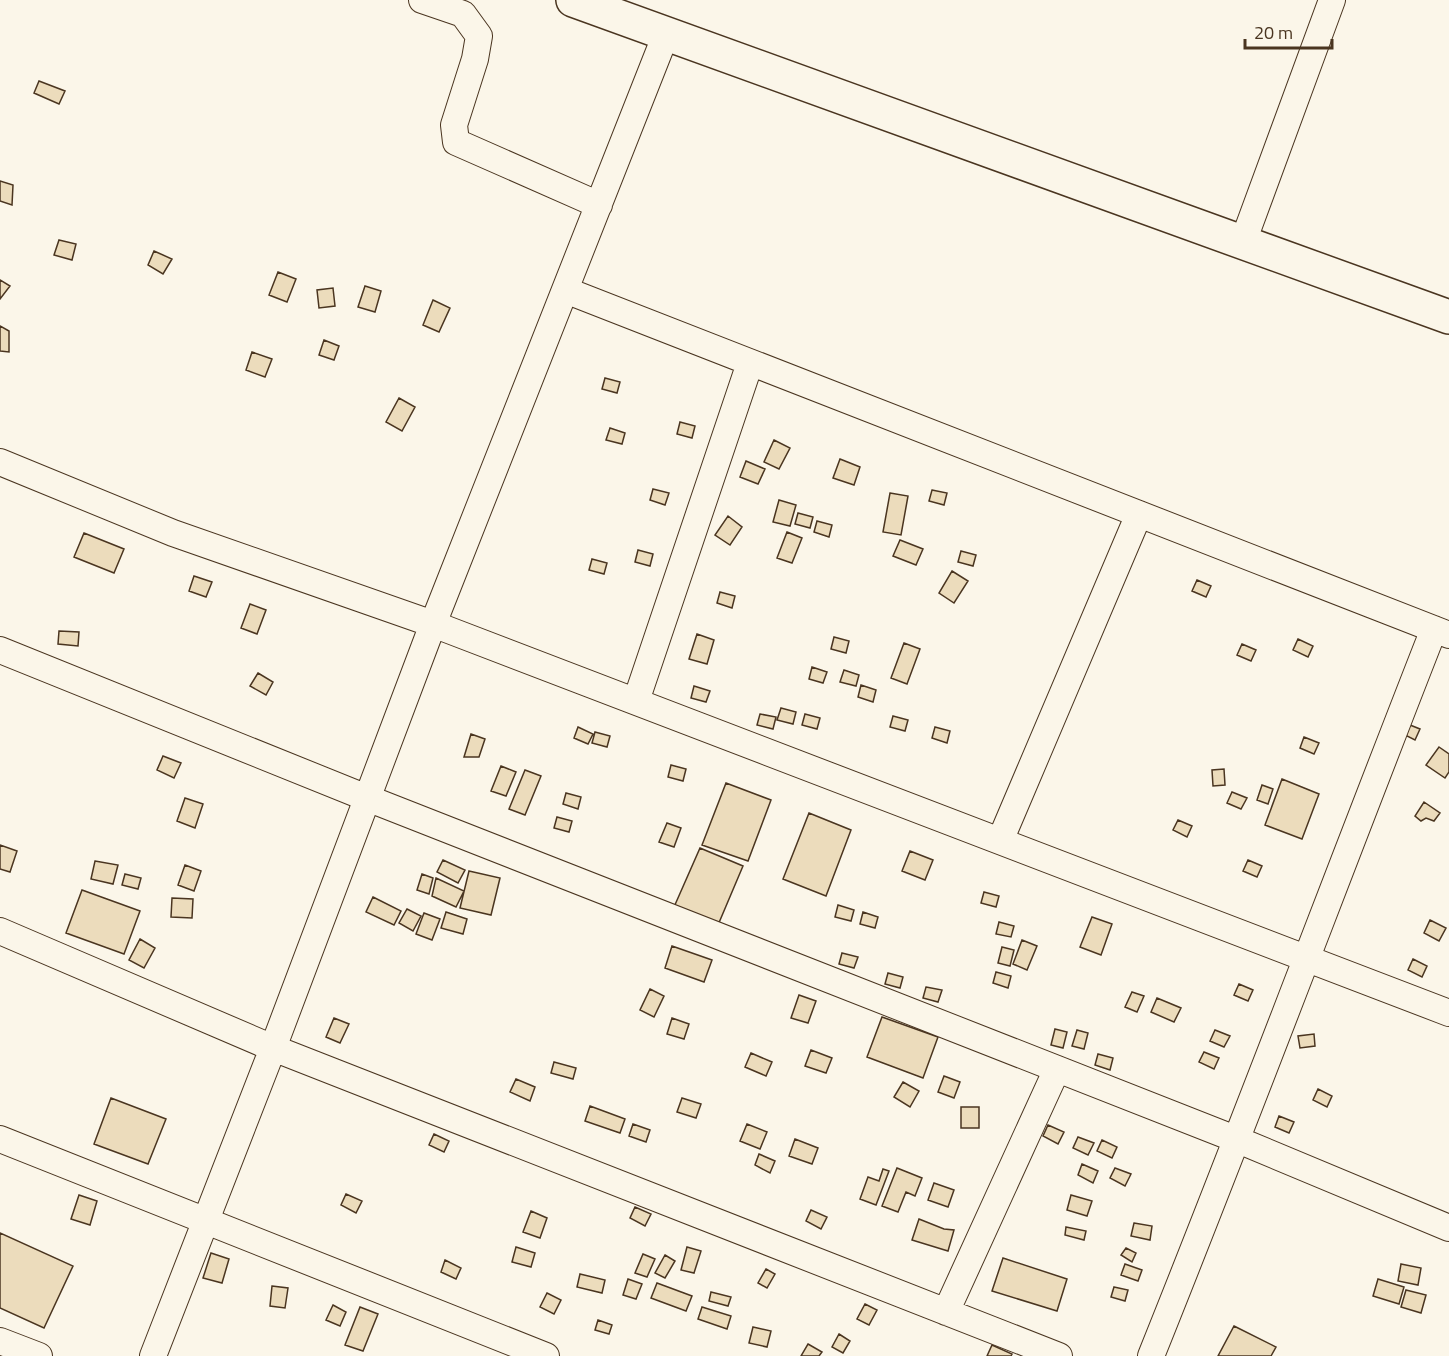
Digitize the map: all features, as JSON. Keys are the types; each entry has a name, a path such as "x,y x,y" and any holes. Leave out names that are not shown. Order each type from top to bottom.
{"street":[{"path":"422,0 463,14 479,36 475,59 454,125 456,142 599,205"},
{"path":"573,0 1449,317"},
{"path":"1243,242 1332,0"},
{"path":"153,1356 273,1048 433,624 666,34"},
{"path":"565,290 1441,632 1306,958 1238,1140 1151,1356"},
{"path":"636,701 750,363"},
{"path":"0,462 173,533 433,624 1449,1013"},
{"path":"1000,841 1139,514"},
{"path":"0,650 367,798 1238,1140 1449,1228"},
{"path":"0,932 273,1048 1059,1356"},
{"path":"946,1312 1057,1069"},
{"path":"0,1139 546,1356"},
{"path":"0,1341 39,1356"}],"building":[{"path":"39,81 65,91 59,104 34,93"},
{"path":"0,181 13,185 12,205 0,201"},
{"path":"59,240 76,244 72,260 54,255"},
{"path":"154,251 172,259 163,274 148,265"},
{"path":"278,272 296,279 287,302 269,295"},
{"path":"0,280 10,286 0,299"},
{"path":"365,286 381,291 375,312 358,307"},
{"path":"333,288 335,306 319,308 317,290"},
{"path":"433,300 450,308 439,332 423,325"},
{"path":"0,326 9,331 9,352 0,351"},
{"path":"324,340 339,346 334,360 319,355"},
{"path":"252,352 272,359 265,377 246,370"},
{"path":"605,378 620,382 617,393 602,389"},
{"path":"399,398 415,407 402,431 386,422"},
{"path":"680,422 695,426 692,438 677,434"},
{"path":"610,428 625,433 622,444 606,440"},
{"path":"774,440 790,448 779,469 764,462"},
{"path":"840,459 860,467 854,485 833,478"},
{"path":"746,461 765,469 758,484 740,477"},
{"path":"653,489 669,493 665,505 650,500"},
{"path":"932,490 947,493 944,505 929,501"},
{"path":"890,493 908,496 901,535 883,532"},
{"path":"779,500 796,505 790,526 773,522"},
{"path":"798,513 813,517 810,528 795,524"},
{"path":"728,516 742,527 730,545 715,535"},
{"path":"817,521 832,525 829,537 814,532"},
{"path":"787,532 802,538 792,563 777,558"},
{"path":"84,533 124,549 114,573 74,557"},
{"path":"900,540 923,549 916,565 893,556"},
{"path":"638,550 653,554 650,566 635,562"},
{"path":"961,551 976,555 973,566 958,562"},
{"path":"592,559 607,563 604,574 589,570"},
{"path":"952,571 968,581 954,603 939,593"},
{"path":"194,576 212,582 206,597 189,591"},
{"path":"1197,580 1211,586 1206,597 1192,591"},
{"path":"720,592 735,596 732,608 717,603"},
{"path":"250,604 266,610 257,634 241,628"},
{"path":"59,631 79,632 78,646 58,644"},
{"path":"697,634 714,640 707,664 689,659"},
{"path":"834,637 849,641 846,653 831,649"},
{"path":"1298,639 1313,646 1308,657 1293,650"},
{"path":"904,643 920,649 907,684 891,678"},
{"path":"1242,644 1256,650 1251,661 1237,655"},
{"path":"812,667 827,672 823,683 809,679"},
{"path":"844,670 859,675 856,686 840,682"},
{"path":"258,673 273,682 266,695 250,686"},
{"path":"861,685 876,690 873,702 858,697"},
{"path":"694,686 710,691 706,702 691,698"},
{"path":"781,708 796,712 793,724 777,720"},
{"path":"760,714 776,717 773,729 757,725"},
{"path":"805,714 820,718 817,729 802,725"},
{"path":"893,716 908,720 905,731 890,727"},
{"path":"1405,723 1420,729 1415,740 1401,733"},
{"path":"578,727 593,734 588,744 574,738"},
{"path":"935,727 950,731 947,743 932,738"},
{"path":"595,732 610,736 607,747 592,743"},
{"path":"471,734 485,739 479,757 464,757"},
{"path":"1304,737 1319,743 1314,754 1300,748"},
{"path":"1439,747 1449,754 1449,772 1445,778 1426,765"},
{"path":"163,756 181,763 174,778 157,770"},
{"path":"671,765 686,769 683,781 668,777"},
{"path":"501,766 516,772 506,796 491,791"},
{"path":"1224,769 1225,785 1213,786 1212,770"},
{"path":"525,770 541,776 525,815 509,809"},
{"path":"1282,779 1319,794 1302,839 1265,825"},
{"path":"726,783 771,800 748,861 702,845"},
{"path":"1262,785 1273,789 1268,804 1257,800"},
{"path":"1232,792 1247,798 1241,809 1227,803"},
{"path":"566,793 581,797 578,809 563,804"},
{"path":"185,798 203,804 195,828 177,821"},
{"path":"1424,802 1440,813 1434,821 1426,818 1421,821 1415,816"},
{"path":"809,813 851,830 826,896 783,879"},
{"path":"557,817 572,821 569,832 554,828"},
{"path":"1178,820 1192,826 1187,837 1173,830"},
{"path":"667,823 681,828 674,847 659,842"},
{"path":"0,845 17,851 10,872 0,869"},
{"path":"700,848 743,866 718,925 674,907"},
{"path":"910,851 933,860 925,880 902,871"},
{"path":"443,860 465,870 458,883 437,872"},
{"path":"1248,860 1262,866 1257,877 1243,871"},
{"path":"95,861 118,865 113,884 91,879"},
{"path":"185,865 201,871 194,891 178,885"},
{"path":"469,871 500,878 491,915 460,908"},
{"path":"125,874 141,878 138,889 122,885"},
{"path":"422,874 433,878 429,894 417,890"},
{"path":"436,878 464,891 456,907 432,896"},
{"path":"82,890 140,911 124,954 66,933"},
{"path":"984,892 999,896 996,907 981,903"},
{"path":"373,897 401,911 394,925 366,912"},
{"path":"172,898 193,899 192,918 171,917"},
{"path":"838,905 854,910 851,921 835,917"},
{"path":"407,909 421,916 413,931 399,923"},
{"path":"446,912 467,919 463,934 441,928"},
{"path":"863,912 878,917 875,928 860,924"},
{"path":"424,913 440,919 432,940 416,934"},
{"path":"1092,917 1112,924 1101,955 1080,947"},
{"path":"1430,920 1446,928 1439,941 1424,933"},
{"path":"999,922 1014,926 1011,937 996,934"},
{"path":"140,939 155,948 144,968 129,960"},
{"path":"1022,940 1037,946 1027,970 1013,964"},
{"path":"672,946 712,960 704,982 665,968"},
{"path":"1002,947 1014,950 1010,966 998,963"},
{"path":"842,953 858,957 854,968 839,964"},
{"path":"1413,959 1427,966 1422,977 1408,970"},
{"path":"996,972 1011,976 1008,988 993,983"},
{"path":"888,973 903,977 900,988 885,984"},
{"path":"1239,984 1253,990 1248,1001 1234,995"},
{"path":"926,987 942,990 938,1002 923,998"},
{"path":"650,989 664,996 654,1017 640,1010"},
{"path":"1132,992 1144,996 1137,1012 1125,1007"},
{"path":"799,995 816,1001 808,1023 791,1018"},
{"path":"1157,998 1181,1008 1174,1022 1151,1012"},
{"path":"882,1017 938,1037 923,1078 867,1057"},
{"path":"334,1018 349,1024 340,1043 326,1037"},
{"path":"672,1018 689,1024 684,1039 667,1034"},
{"path":"1055,1029 1067,1032 1063,1048 1051,1045"},
{"path":"1077,1030 1088,1033 1084,1049 1072,1046"},
{"path":"1215,1030 1230,1036 1224,1047 1210,1041"},
{"path":"1314,1034 1315,1046 1300,1048 1298,1036"},
{"path":"811,1050 832,1058 826,1073 805,1066"},
{"path":"1204,1052 1219,1058 1214,1069 1199,1062"},
{"path":"751,1053 772,1062 766,1076 745,1067"},
{"path":"1098,1054 1113,1058 1110,1070 1095,1065"},
{"path":"554,1062 576,1068 573,1079 551,1073"},
{"path":"944,1076 960,1082 954,1098 938,1092"},
{"path":"516,1079 535,1087 530,1101 510,1092"},
{"path":"903,1082 919,1091 910,1107 894,1097"},
{"path":"1318,1089 1332,1096 1327,1107 1313,1100"},
{"path":"111,1098 166,1119 148,1164 94,1144"},
{"path":"682,1098 701,1104 696,1118 677,1112"},
{"path":"590,1106 625,1119 620,1133 585,1121"},
{"path":"961,1107 979,1107 979,1128 961,1128"},
{"path":"1279,1116 1294,1122 1289,1133 1275,1127"},
{"path":"633,1124 650,1130 646,1142 629,1136"},
{"path":"747,1124 767,1132 760,1149 740,1141"},
{"path":"1048,1125 1064,1132 1058,1144 1043,1136"},
{"path":"434,1134 449,1141 444,1152 429,1145"},
{"path":"1078,1137 1094,1143 1088,1155 1073,1148"},
{"path":"795,1139 818,1148 812,1164 789,1156"},
{"path":"1102,1140 1117,1147 1112,1158 1097,1151"},
{"path":"759,1154 775,1161 770,1173 755,1165"},
{"path":"1082,1164 1098,1171 1093,1183 1078,1175"},
{"path":"897,1168 922,1178 915,1196 906,1192 898,1212 882,1206"},
{"path":"1115,1168 1131,1174 1125,1186 1110,1178"},
{"path":"883,1169 889,1171 876,1205 860,1199 868,1177 879,1181"},
{"path":"934,1183 954,1190 948,1207 928,1200"},
{"path":"346,1194 362,1201 356,1213 341,1205"},
{"path":"79,1195 97,1201 90,1225 71,1219"},
{"path":"1071,1195 1092,1201 1087,1216 1067,1210"},
{"path":"635,1207 651,1214 645,1226 630,1218"},
{"path":"811,1210 827,1217 821,1229 806,1221"},
{"path":"531,1211 547,1218 540,1238 523,1232"},
{"path":"919,1219 944,1229 954,1230 948,1251 912,1240"},
{"path":"1134,1223 1152,1226 1150,1240 1131,1236"},
{"path":"1066,1227 1086,1231 1084,1240 1065,1235"},
{"path":"0,1233 73,1266 44,1328 0,1308"},
{"path":"516,1247 535,1253 531,1267 512,1262"},
{"path":"687,1247 701,1251 694,1273 681,1270"},
{"path":"1126,1248 1136,1253 1132,1262 1121,1255"},
{"path":"211,1253 229,1259 222,1283 203,1278"},
{"path":"643,1254 655,1259 647,1277 635,1273"},
{"path":"665,1255 675,1261 665,1278 655,1273"},
{"path":"1003,1258 1067,1279 1057,1311 992,1291"},
{"path":"445,1260 461,1268 456,1279 441,1272"},
{"path":"1125,1264 1142,1270 1138,1281 1121,1275"},
{"path":"1401,1264 1421,1268 1418,1285 1398,1281"},
{"path":"766,1269 775,1274 767,1288 758,1283"},
{"path":"580,1274 605,1280 602,1293 577,1287"},
{"path":"628,1279 642,1284 636,1299 623,1295"},
{"path":"1378,1279 1404,1287 1399,1304 1373,1296"},
{"path":"657,1283 692,1296 686,1311 651,1298"},
{"path":"272,1286 288,1288 285,1308 270,1306"},
{"path":"1114,1287 1128,1290 1125,1301 1111,1297"},
{"path":"1406,1290 1426,1295 1421,1313 1401,1307"},
{"path":"711,1292 731,1297 728,1306 709,1301"},
{"path":"547,1293 561,1300 554,1314 540,1307"},
{"path":"865,1304 877,1310 869,1325 857,1319"},
{"path":"333,1305 346,1312 340,1326 326,1320"},
{"path":"360,1307 378,1314 363,1351 345,1345"},
{"path":"702,1307 731,1316 727,1329 698,1319"},
{"path":"598,1320 612,1325 609,1334 595,1330"},
{"path":"1234,1326 1276,1347 1271,1356 1218,1356"},
{"path":"753,1327 771,1331 767,1347 749,1343"},
{"path":"839,1334 850,1341 843,1353 832,1347"},
{"path":"808,1344 822,1352 819,1356 801,1356"},
{"path":"992,1345 1012,1354 1011,1356 987,1356"}]}
